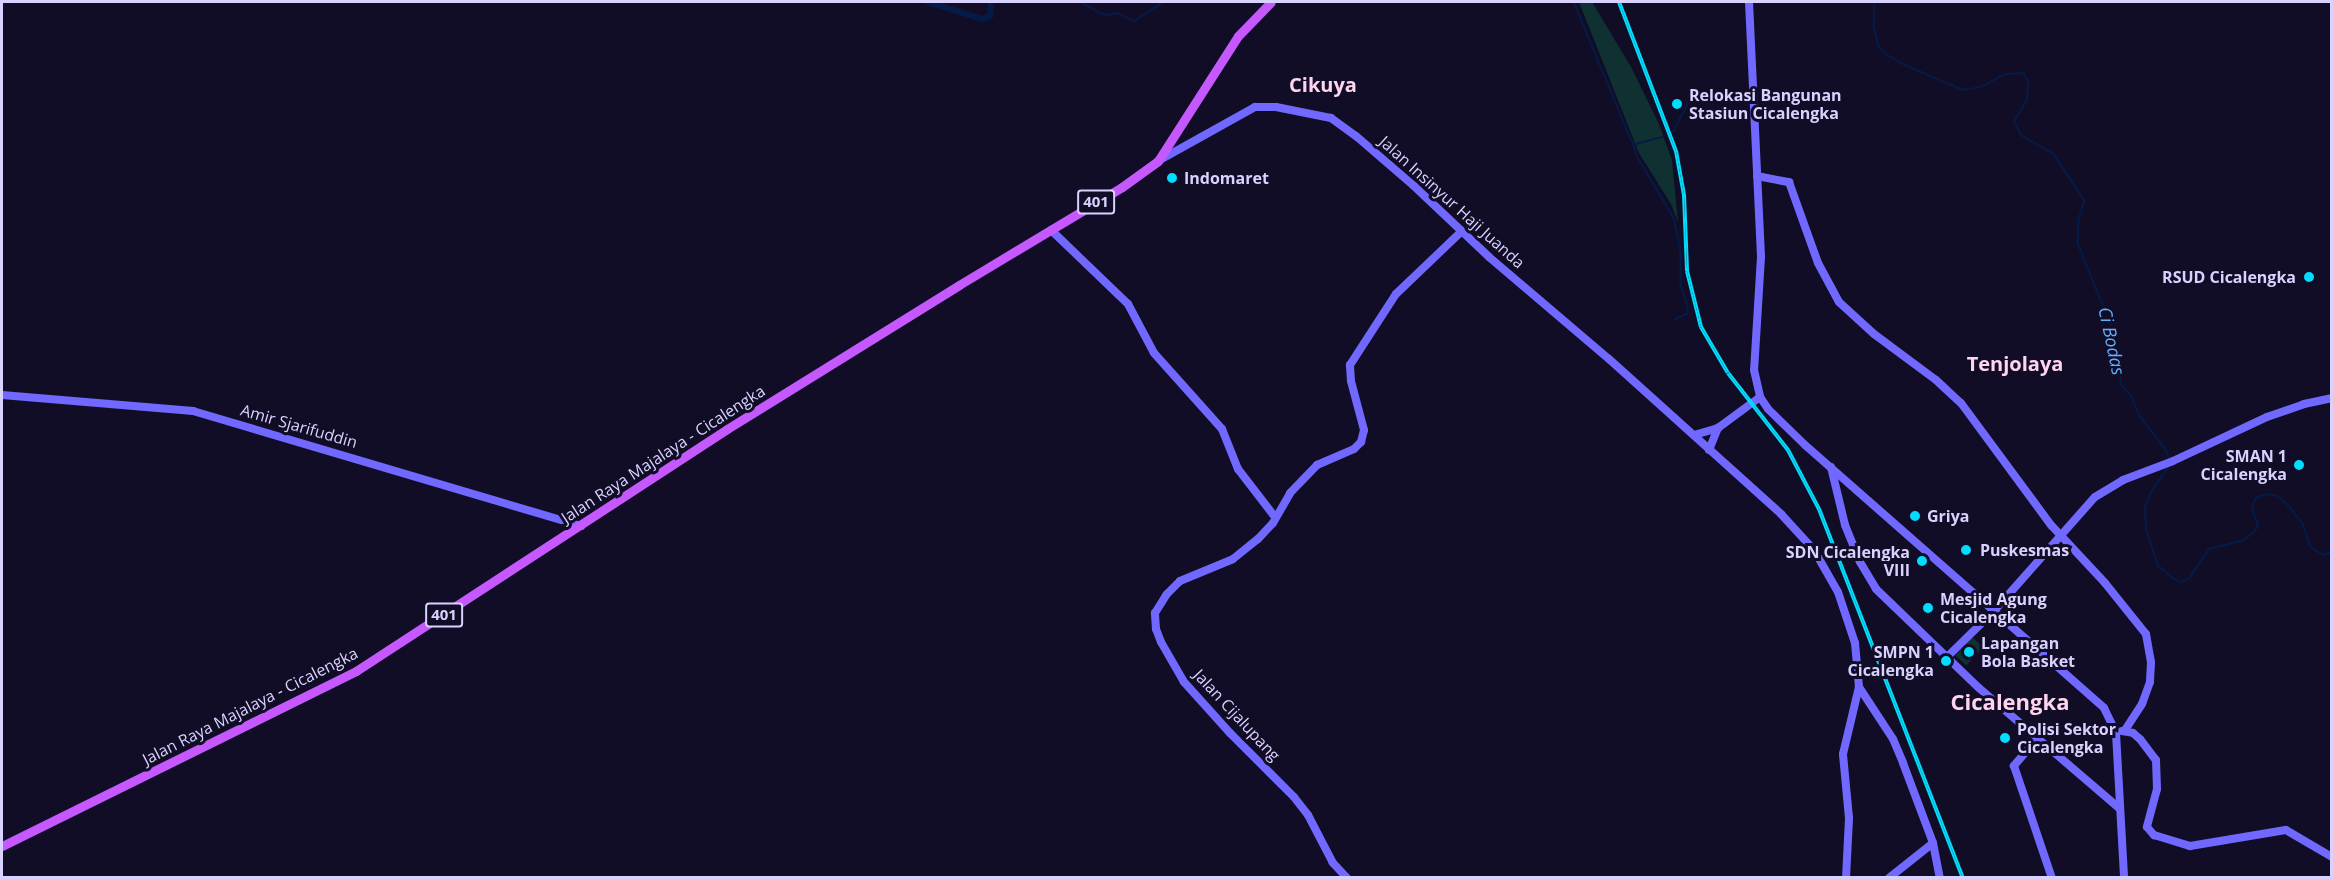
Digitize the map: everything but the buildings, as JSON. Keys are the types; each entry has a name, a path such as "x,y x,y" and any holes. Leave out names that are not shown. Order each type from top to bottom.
{"main road":[{"name":"Jalan Raya Majalaya - Cicalengka","path":"2,846 356,671 727,429 1051,230 1158,161 1238,36 1271,2"}],"street":[{"path":"1749,2 1761,256 1754,370 1760,397 1775,416 2104,708 2116,733 2118,807 2124,878"},
{"name":"Jalan Insinyur Haji Juanda","path":"1158,161 1254,107 1276,107 1331,118 1356,136 1694,435 1792,526 1830,575 1855,643 1859,687"},
{"path":"1757,176 1789,182 1818,263 1839,303 1874,334 1936,380 1961,403 2051,525 2146,633 2151,662 2150,682 2142,704 2125,730 2116,733"},
{"path":"1051,230 1128,304 1154,353 1222,429 1239,469 1275,517"},
{"name":"Jalan Cijalupang","path":"1347,878 1333,863 1308,815 1294,797 1230,733 1184,682 1156,629 1156,609 1180,581 1240,554 1258,539 1290,493 1313,469 1354,449 1361,442 1364,430 1351,381 1350,365 1396,294 1462,231"},
{"name":"Amir Sjarifuddin","path":"2,395 193,411 581,525"},
{"path":"1694,435 1718,428 1760,397"},
{"path":"1946,658 1994,611 2087,504 2102,492 2122,480 2169,462 2267,417 2304,404 2331,398"},
{"path":"1709,450 1718,428"},
{"path":"1831,466 1845,525 1873,584 1898,613 1946,658 2118,807"},
{"path":"1859,687 1893,739 1933,843 1940,878"},
{"path":"1846,878 1849,818 1843,754 1859,687"},
{"path":"2125,730 2146,744 2156,760 2157,789 2147,826 2154,835 2190,846 2281,829 2292,832 2331,856"},
{"path":"2038,738 2014,766 2052,878"},
{"path":"1889,878 1933,843"}],"green space":[{"path":"1579,2 1592,2 1631,67 1658,122 1672,160 1678,222 1671,204 1639,153"},
{"name":"Lapangan Bola Basket","path":"1972,637 1983,647 1966,666 1955,656"}],"waterway":[{"path":"928,2 982,19 990,16 991,2"},
{"path":"1080,2 1101,13 1107,15 1118,13 1134,21 1163,2"},
{"path":"1574,2 1632,141 1636,144 1663,137"},
{"name":"Ci Bodas","path":"1875,2 1874,26 1879,46 1884,53 1903,64 1963,90 1981,87 2005,74 2024,73 2029,83 2027,101 2015,121 2021,135 2054,154 2085,201 2079,219 2078,243 2102,303 2110,315 2113,346 2121,363 2121,384 2131,395 2140,416 2165,448 2169,457"},
{"path":"1673,132 1689,101"},
{"path":"1633,142 1637,156 1674,218 1681,251 1681,285 1688,306 1688,314 1675,320"},
{"name":"Ci Bodas","path":"2169,467 2152,491 2145,508 2147,531 2158,565 2173,578 2181,582 2189,579 2209,549 2244,540 2255,531 2258,526 2252,507 2256,498 2267,494 2278,496 2288,505 2303,524 2310,546 2323,555 2332,552"}],"railway":[{"path":"1619,2 1676,151 1684,195 1687,271 1701,327 1728,373 1788,450 1819,509 1963,878"}],"place":[{"name":"Relokasi Bangunan Stasiun Cicalengka","path":"1677,104"},
{"name":"Indomaret","path":"1172,178"},
{"name":"RSUD Cicalengka","path":"2309,277"},
{"name":"SMAN 1 Cicalengka","path":"2299,465"},
{"name":"Griya","path":"1915,516"},
{"name":"Puskesmas","path":"1966,550"},
{"name":"SDN Cicalengka VIII","path":"1922,561"},
{"name":"Mesjid Agung Cicalengka","path":"1928,608"},
{"name":"Lapangan Bola Basket","path":"1969,652"},
{"name":"SMPN 1 Cicalengka","path":"1946,661"},
{"name":"Polisi Sektor Cicalengka","path":"2005,738"}],"district":[{"name":"Cikuya","path":"1323,84"},
{"name":"Tenjolaya","path":"2015,363"},
{"name":"Cicalengka","path":"2010,702"}]}
